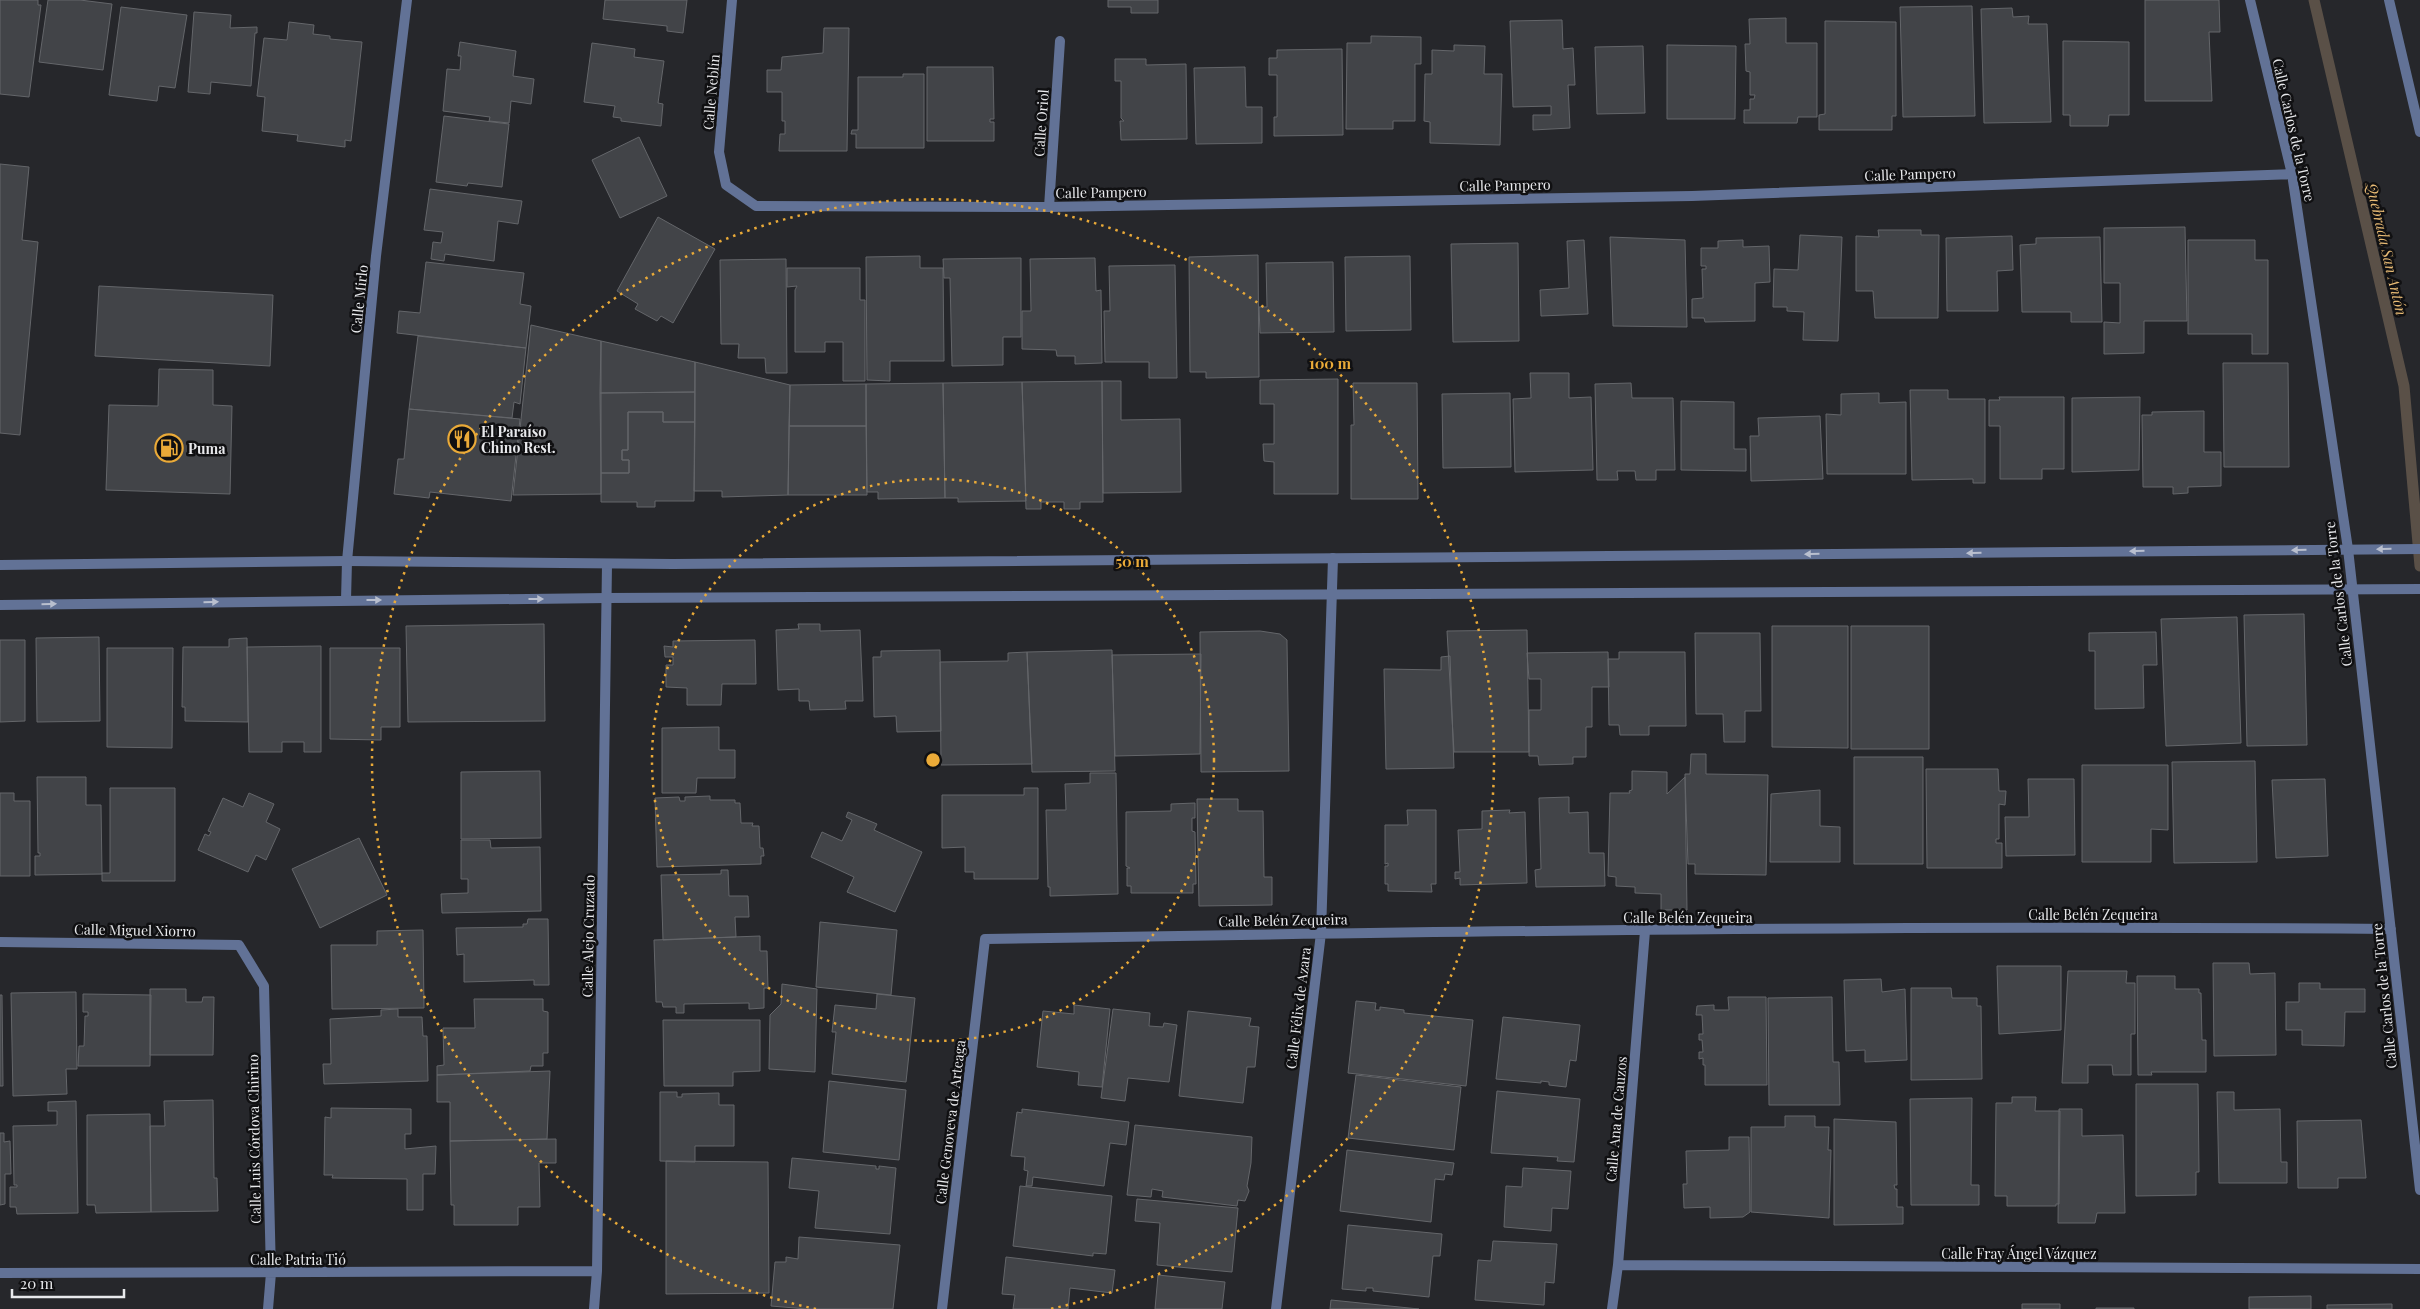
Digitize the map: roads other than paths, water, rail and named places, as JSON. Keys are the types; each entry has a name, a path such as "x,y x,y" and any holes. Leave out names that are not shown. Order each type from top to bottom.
{"street":[{"name":"Calle Mirlo","path":"346,600 347,561 376,256 407,0"},
{"name":"Calle Neblín","path":"726,185 719,152 732,0"},
{"name":"Calle Carlos de la Torre","path":"2250,0 2292,174 2348,549 2420,1190"},
{"path":"2389,0 2420,132"},
{"name":"Calle Oriol","path":"1049,207 1060,40"},
{"name":"Calle Pampero","path":"726,185 756,206 1049,207 1692,196 2292,174"},
{"path":"0,565 347,561 608,564 2420,549"},
{"name":"Calle Félix de Azara","path":"1276,1309 1320,933 1333,558"},
{"name":"Calle Alejo Cruzado","path":"594,1309 597,1270 608,564"},
{"path":"0,605 607,598 1332,596 2420,589"},
{"name":"Calle Belén Zequeira","path":"985,939 1320,933 2075,928 2391,929"},
{"name":"Calle Ana de Cauzos","path":"1612,1309 1618,1265 1645,931"},
{"name":"Calle Genoveva de Arteaga","path":"942,1309 985,939"},
{"name":"Calle Miguel Xiorro","path":"0,942 239,945 255,970"},
{"name":"Calle Luis Córdova Chirino","path":"255,970 264,986 271,1273 268,1309"},
{"name":"Calle Fray Ángel Vázquez","path":"1618,1265 2420,1269"},
{"name":"Calle Patria Tió","path":"0,1273 597,1270"}],"waterway":[{"name":"Quebrada San Antón","path":"2314,0 2404,386 2420,566"}],"place":[{"name":"El Paraíso Chino Rest.","path":"462,439"},
{"name":"Puma","path":"169,448"}]}
